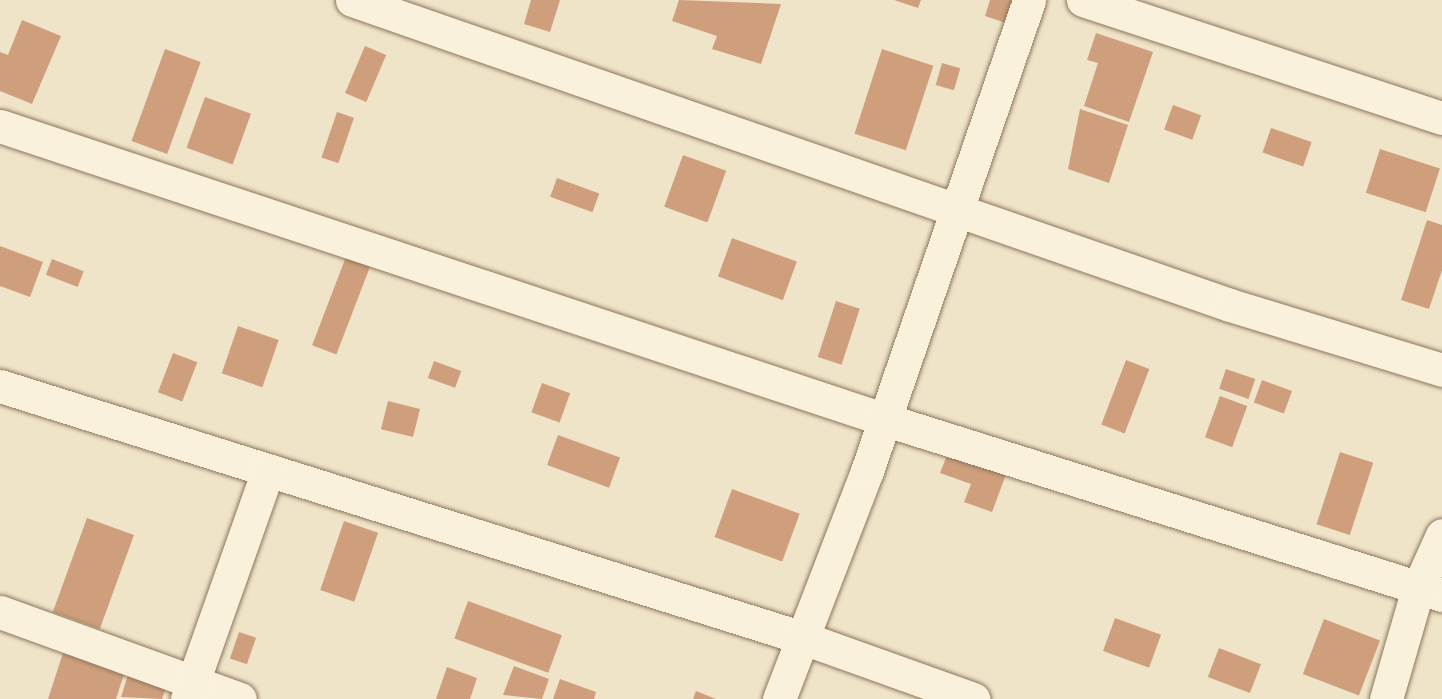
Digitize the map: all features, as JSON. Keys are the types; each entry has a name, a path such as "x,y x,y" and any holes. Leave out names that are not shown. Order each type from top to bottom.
{"street":[{"path":"352,0 957,208 1230,305 1442,370"},
{"path":"779,699 883,419 1029,0"},
{"path":"1083,0 1442,117"},
{"path":"0,126 883,419 1430,592"},
{"path":"0,386 803,638 973,699"},
{"path":"190,690 268,470"},
{"path":"1386,699 1430,592 1442,535"},
{"path":"0,612 190,690 240,699"}],"building":[{"path":"531,0 560,0 550,32 524,24"},
{"path":"679,0 781,4 761,64 712,49 717,36 672,21"},
{"path":"894,0 921,0 918,8"},
{"path":"990,0 1014,0 1006,23 985,16"},
{"path":"22,20 61,36 32,104 0,91 0,52 8,55"},
{"path":"1096,33 1153,52 1129,122 1084,106 1098,63 1087,60"},
{"path":"365,46 386,55 366,102 345,93"},
{"path":"165,49 201,62 167,154 131,141"},
{"path":"882,49 933,66 906,150 854,134"},
{"path":"942,63 960,68 954,90 936,85"},
{"path":"205,97 251,114 233,165 187,148"},
{"path":"1173,105 1201,115 1192,140 1164,129"},
{"path":"1080,109 1128,125 1109,183 1068,169"},
{"path":"337,112 354,118 338,163 321,157"},
{"path":"1271,128 1312,142 1303,167 1263,153"},
{"path":"1380,149 1440,168 1426,212 1366,193"},
{"path":"683,155 726,171 707,222 664,207"},
{"path":"557,178 599,193 592,212 550,197"},
{"path":"1427,220 1442,225 1442,270 1429,309 1401,300"},
{"path":"732,238 797,262 783,300 718,277"},
{"path":"0,246 43,262 30,297 0,286"},
{"path":"349,249 373,258 336,354 312,345"},
{"path":"52,259 84,271 78,287 46,275"},
{"path":"836,301 860,309 842,365 818,357"},
{"path":"238,326 279,340 262,387 222,373"},
{"path":"173,353 197,362 182,402 158,392"},
{"path":"1126,360 1149,369 1125,433 1101,424"},
{"path":"434,361 461,371 455,388 428,378"},
{"path":"1226,369 1255,379 1248,399 1219,389"},
{"path":"1262,380 1292,391 1284,413 1254,403"},
{"path":"542,383 570,393 560,422 531,412"},
{"path":"1220,396 1247,406 1232,447 1205,437"},
{"path":"388,401 420,409 413,437 381,429"},
{"path":"558,435 620,458 609,488 547,465"},
{"path":"950,448 1008,469 992,512 964,502 971,484 940,473"},
{"path":"1340,452 1373,463 1350,535 1317,524"},
{"path":"732,489 800,514 782,562 715,537"},
{"path":"87,518 134,535 100,629 53,612"},
{"path":"344,521 378,533 354,602 320,590"},
{"path":"468,601 562,635 548,673 454,639"},
{"path":"1115,618 1161,635 1149,668 1103,651"},
{"path":"1324,619 1380,641 1359,696 1303,674"},
{"path":"239,632 256,638 247,664 230,658"},
{"path":"1219,648 1261,664 1250,693 1208,677"},
{"path":"63,653 124,674 116,699 48,699"},
{"path":"514,666 549,679 542,699 503,695"},
{"path":"447,667 477,678 470,699 436,699"},
{"path":"128,675 166,688 162,699 121,697"},
{"path":"560,679 596,692 594,699 553,699"},
{"path":"696,691 716,699 693,699"}]}
